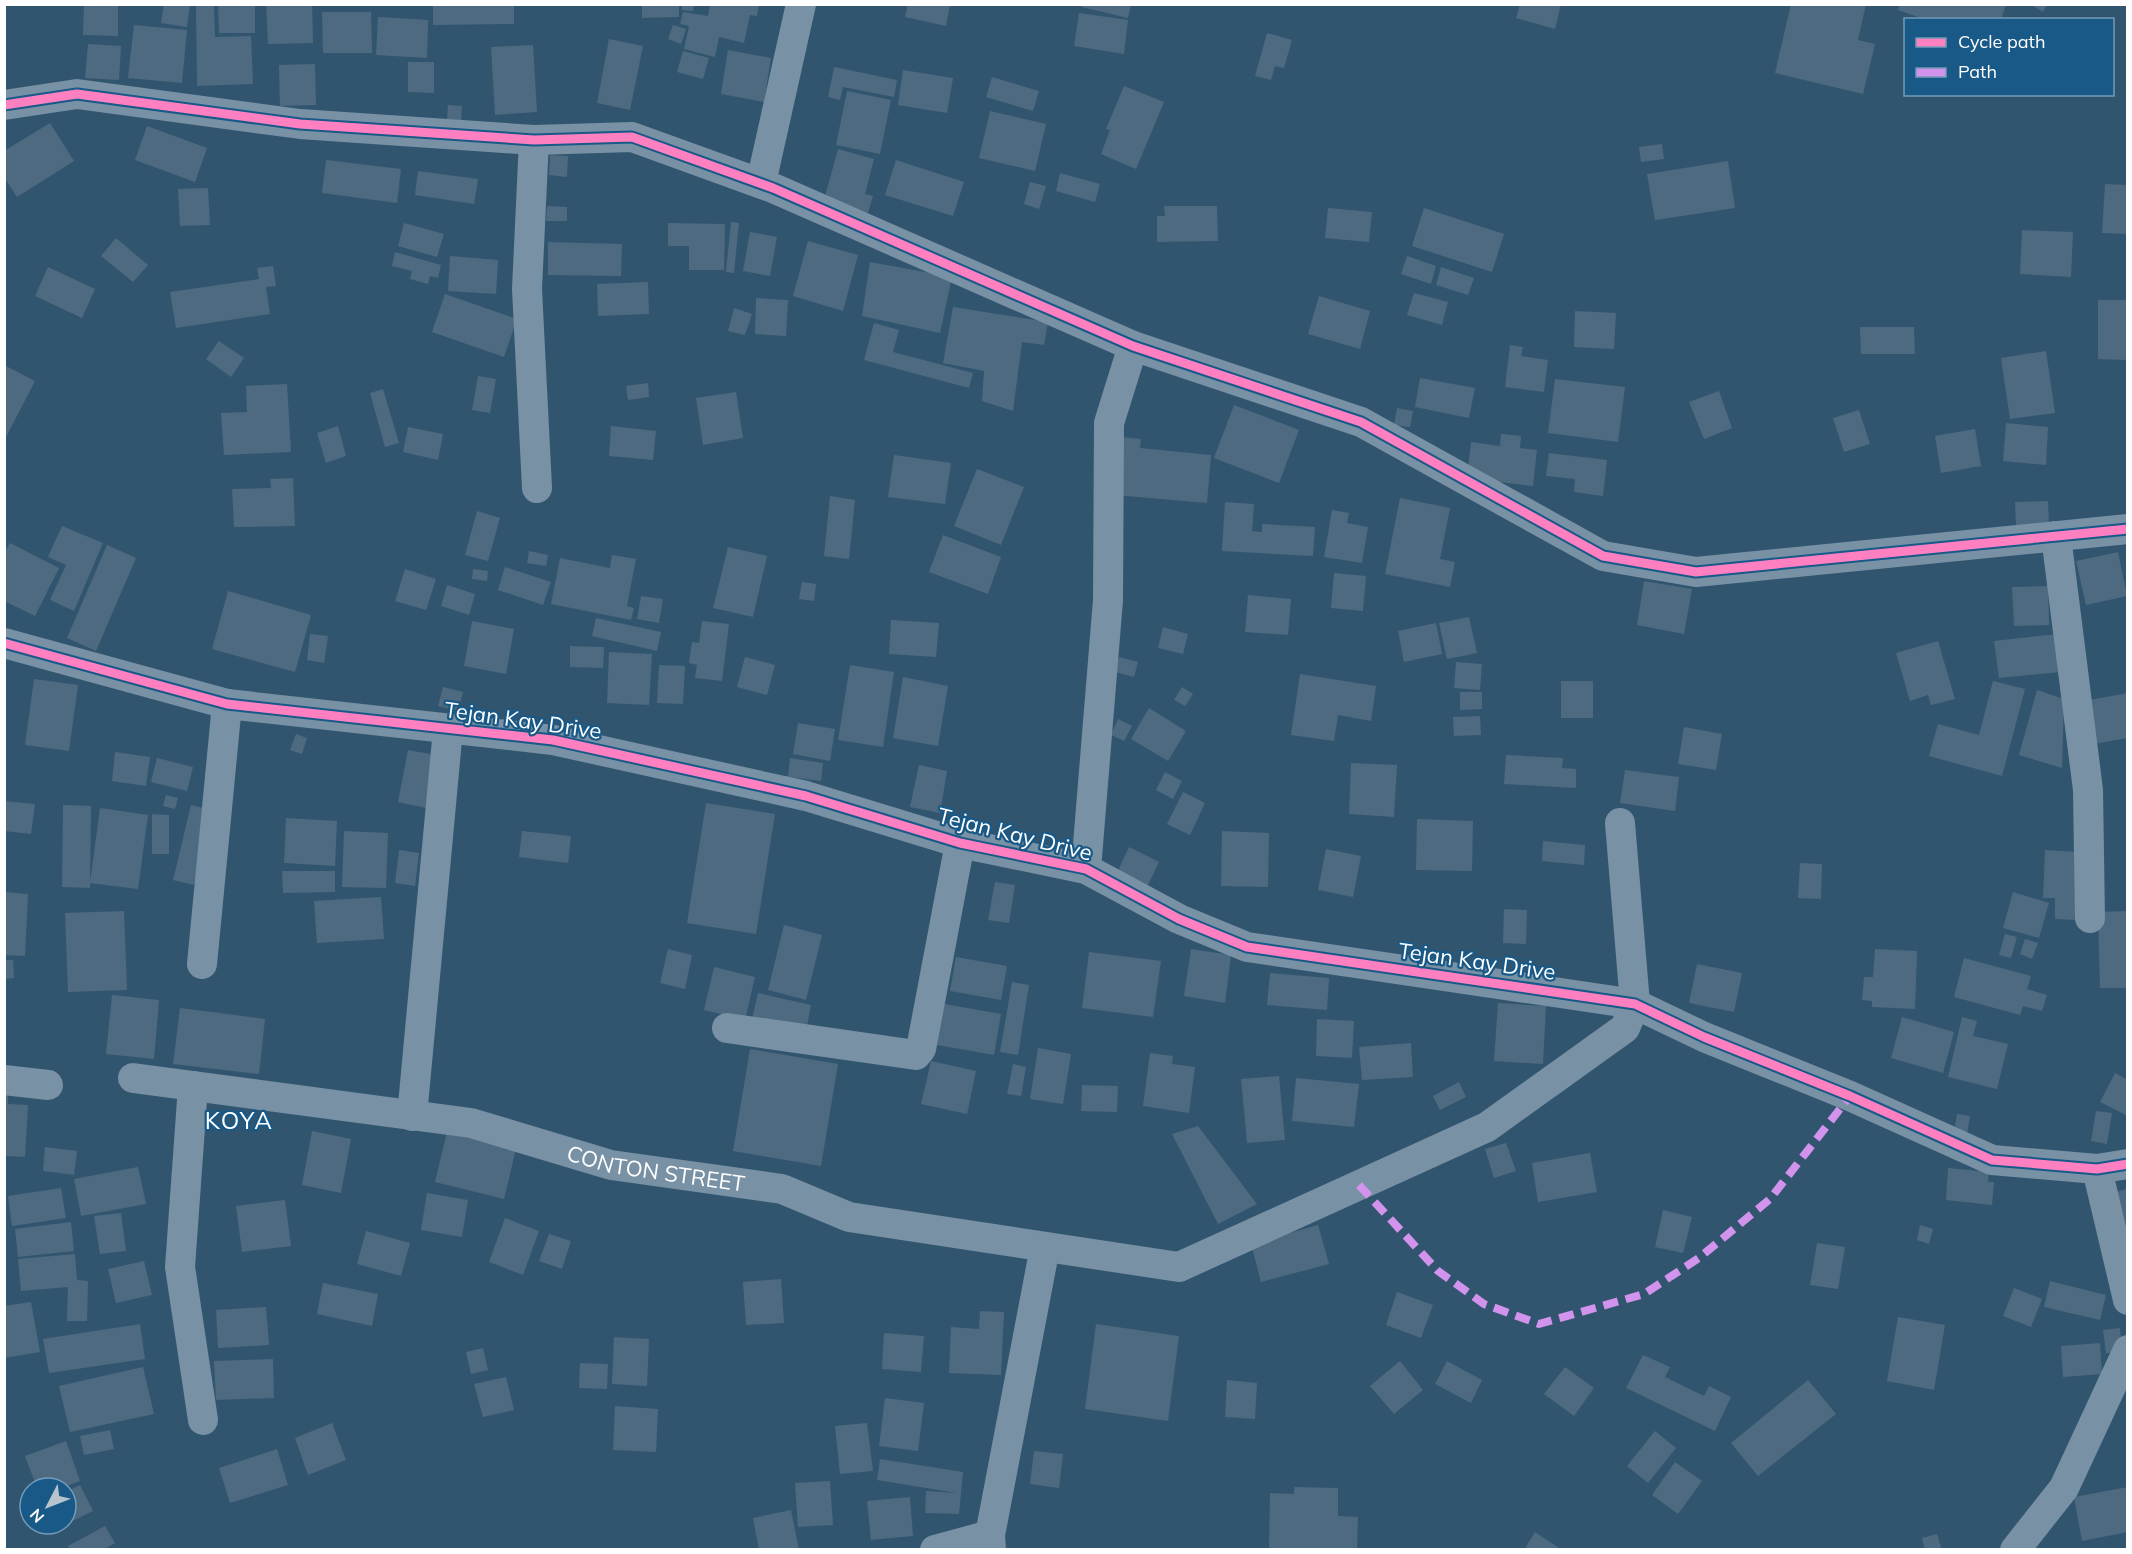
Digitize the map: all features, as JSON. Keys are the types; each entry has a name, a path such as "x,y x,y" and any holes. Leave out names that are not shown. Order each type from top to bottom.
{"street":[{"path":"761,183 801,4"},
{"path":"4,105 76,94 300,124 534,140 632,137 761,183 1133,346 1361,422 1603,556 1696,572 2127,529"},
{"path":"534,140 527,289 537,488"},
{"path":"1086,869 1108,600 1108,423 1133,346"},
{"path":"2056,536 2088,790 2090,918"},
{"name":"Tejan Kay Drive","path":"4,644 227,704 553,740 806,795 960,843 1086,869 1179,919 1247,947 1635,1004 1704,1037 1850,1096 1992,1160 2097,1169 2127,1164"},
{"path":"202,964 227,704"},
{"path":"412,1116 448,729"},
{"path":"1620,823 1635,1004"},
{"path":"727,1028 916,1055 921,1049 960,843"},
{"name":"CONTON STREET","path":"133,1078 471,1123 611,1165 782,1189 849,1217 1179,1267 1487,1127 1625,1028 1635,1004"},
{"path":"4,1080 48,1085"},
{"path":"193,1086 180,1267 203,1420"},
{"path":"2097,1169 2127,1300"},
{"path":"935,1550 990,1542 1044,1247"},
{"path":"2015,1550 2064,1488 2127,1350"}],"building":[{"path":"84,4 118,4 118,36 83,35"},
{"path":"164,4 190,4 187,27 161,23"},
{"path":"196,4 214,4 215,37 251,36 253,84 197,86"},
{"path":"218,4 255,4 255,33 219,33"},
{"path":"266,4 312,4 313,43 268,44"},
{"path":"433,4 514,4 514,24 433,25"},
{"path":"642,4 679,4 679,17 642,18"},
{"path":"710,4 759,4 757,16 750,15 744,43 719,37 715,57 684,49 689,26 680,24 683,12 708,16"},
{"path":"908,4 950,4 946,26 905,17"},
{"path":"1082,4 1131,4 1128,18 1082,7"},
{"path":"1520,4 1561,4 1555,29 1516,18"},
{"path":"1791,4 1866,4 1858,40 1875,44 1863,94 1775,73"},
{"path":"1900,4 2006,4 2002,18 1921,18 1898,10"},
{"path":"2030,4 2047,4 2043,12"},
{"path":"682,5 694,5 693,11 682,10"},
{"path":"322,12 371,12 372,53 323,53"},
{"path":"1079,13 1128,20 1124,54 1074,46"},
{"path":"378,17 428,20 427,58 376,55"},
{"path":"134,25 187,30 182,83 128,78"},
{"path":"673,25 686,29 681,44 668,39"},
{"path":"1267,33 1292,40 1284,68 1275,66 1271,80 1255,76"},
{"path":"609,39 643,46 630,110 597,103"},
{"path":"88,44 121,46 119,80 85,78"},
{"path":"533,45 537,112 495,115 491,47"},
{"path":"728,50 771,58 764,102 721,94"},
{"path":"683,51 709,58 703,79 677,72"},
{"path":"408,62 434,62 434,93 408,92"},
{"path":"315,64 316,105 280,106 279,65"},
{"path":"834,67 897,80 894,97 843,87 840,100 828,97"},
{"path":"903,70 953,78 947,113 898,105"},
{"path":"992,77 1039,91 1033,111 986,97"},
{"path":"1124,86 1164,102 1136,169 1101,154 1110,130 1106,129"},
{"path":"847,91 891,100 880,154 836,145"},
{"path":"448,105 462,106 461,121 447,119"},
{"path":"990,111 1046,124 1035,171 979,158"},
{"path":"50,123 74,161 17,197 4,177 4,151"},
{"path":"147,126 207,148 195,182 135,160"},
{"path":"1662,144 1664,159 1641,162 1639,147"},
{"path":"838,149 874,159 865,194 873,196 868,213 824,200"},
{"path":"550,155 568,156 567,177 549,175"},
{"path":"326,160 401,169 397,203 322,193"},
{"path":"896,160 964,182 953,216 885,195"},
{"path":"1728,161 1735,208 1655,220 1647,174"},
{"path":"418,171 478,179 474,204 415,195"},
{"path":"1060,173 1100,184 1095,202 1056,191"},
{"path":"1030,182 1046,186 1039,209 1024,204"},
{"path":"2105,184 2128,185 2128,234 2102,233"},
{"path":"208,188 210,225 180,226 178,189"},
{"path":"547,206 567,207 567,221 546,221"},
{"path":"1164,206 1217,206 1218,241 1157,242 1157,216 1165,216"},
{"path":"1328,208 1372,212 1369,242 1325,238"},
{"path":"1424,208 1504,234 1492,272 1412,246"},
{"path":"731,222 739,223 734,273 726,272"},
{"path":"404,223 444,234 437,257 398,246"},
{"path":"668,223 725,224 724,270 689,270 689,246 668,246"},
{"path":"2022,230 2073,232 2071,277 2020,274"},
{"path":"750,232 777,237 770,276 743,271"},
{"path":"116,238 148,265 133,282 101,256"},
{"path":"808,241 858,255 843,311 793,296"},
{"path":"548,242 622,244 621,276 548,275"},
{"path":"395,252 441,265 438,278 430,276 428,284 410,279 412,271 392,266"},
{"path":"450,256 498,260 496,294 448,291"},
{"path":"1407,256 1436,266 1431,284 1401,274"},
{"path":"870,262 952,277 940,333 862,316"},
{"path":"273,266 276,286 266,287 270,314 176,328 170,292 259,279 257,268"},
{"path":"48,267 95,289 82,318 35,296"},
{"path":"1441,267 1474,278 1468,295 1436,285"},
{"path":"648,282 649,314 598,316 597,284"},
{"path":"1414,293 1448,302 1442,325 1407,315"},
{"path":"445,294 517,319 504,357 432,332"},
{"path":"1319,296 1370,311 1360,349 1308,334"},
{"path":"756,298 788,300 786,336 755,334"},
{"path":"2098,300 2128,300 2128,360 2098,359"},
{"path":"953,307 1048,322 1044,345 1022,342 1013,411 982,401 984,371 943,363"},
{"path":"734,308 752,314 745,335 728,331"},
{"path":"1575,311 1616,313 1614,349 1574,347"},
{"path":"874,323 899,330 893,352 973,373 969,388 864,360"},
{"path":"1860,327 1914,327 1915,354 1861,354"},
{"path":"219,341 244,358 231,377 206,359"},
{"path":"1510,345 1523,347 1521,356 1548,360 1544,392 1505,387"},
{"path":"2046,351 2055,413 2010,419 2001,358"},
{"path":"4,365 35,381 4,441"},
{"path":"478,376 496,379 490,413 472,410"},
{"path":"1420,378 1475,388 1469,418 1415,407"},
{"path":"1555,379 1625,387 1618,442 1548,433"},
{"path":"648,383 649,397 628,400 626,386"},
{"path":"287,384 291,452 224,455 221,413 247,412 246,386"},
{"path":"383,389 399,443 385,447 370,393"},
{"path":"1719,391 1732,428 1704,439 1689,402"},
{"path":"736,392 743,438 703,445 696,398"},
{"path":"1234,405 1299,430 1279,483 1214,458"},
{"path":"1397,408 1413,411 1410,427 1394,425"},
{"path":"1859,410 1870,444 1844,452 1833,418"},
{"path":"2006,423 2048,427 2046,465 2003,461"},
{"path":"338,426 346,456 326,463 317,433"},
{"path":"611,426 656,431 653,460 609,456"},
{"path":"408,427 443,434 438,460 403,452"},
{"path":"1975,429 1981,466 1941,473 1935,436"},
{"path":"1501,434 1521,436 1520,448 1537,450 1533,486 1467,478 1471,442 1500,446"},
{"path":"1120,437 1141,439 1140,448 1211,455 1207,503 1115,495"},
{"path":"1549,453 1607,460 1603,496 1574,492 1575,479 1546,476"},
{"path":"894,455 951,463 945,504 888,497"},
{"path":"977,469 1024,487 1001,545 954,526"},
{"path":"293,478 295,526 234,527 232,489 271,488 270,479"},
{"path":"830,496 855,500 849,559 824,556"},
{"path":"1400,498 1450,508 1440,559 1455,562 1450,587 1385,574"},
{"path":"2048,501 2049,525 2016,525 2015,502"},
{"path":"1225,502 1254,504 1252,531 1262,532 1262,524 1315,527 1313,556 1222,551"},
{"path":"1332,510 1349,513 1347,523 1368,527 1362,563 1324,557"},
{"path":"477,511 500,518 488,561 465,555"},
{"path":"62,526 103,543 74,611 50,600 66,565 48,557"},
{"path":"943,535 1001,557 988,594 929,572"},
{"path":"10,543 59,568 35,616 4,601 4,554"},
{"path":"107,545 136,558 96,651 67,638"},
{"path":"728,547 767,556 753,617 713,608"},
{"path":"529,551 548,555 546,566 527,563"},
{"path":"2118,552 2127,596 2086,605 2076,561"},
{"path":"612,555 636,559 627,606 634,608 631,620 551,604 560,558 610,568"},
{"path":"505,567 551,582 543,605 498,590"},
{"path":"405,569 436,579 426,610 395,601"},
{"path":"473,569 488,571 487,581 472,579"},
{"path":"1334,573 1366,576 1363,611 1331,608"},
{"path":"1644,581 1692,589 1684,634 1637,625"},
{"path":"802,582 816,584 814,601 799,599"},
{"path":"447,585 475,594 469,615 441,606"},
{"path":"2048,586 2049,625 2014,626 2012,587"},
{"path":"228,591 311,615 295,672 212,649"},
{"path":"1248,595 1291,599 1288,635 1245,632"},
{"path":"641,596 663,599 659,623 637,619"},
{"path":"1469,617 1477,653 1447,659 1439,623"},
{"path":"596,618 661,632 657,651 592,636"},
{"path":"891,620 939,623 936,657 889,654"},
{"path":"472,621 514,629 506,674 464,666"},
{"path":"702,621 729,624 722,681 695,678 697,665 689,663 692,642 699,643"},
{"path":"1436,623 1442,654 1404,662 1398,631"},
{"path":"1163,627 1188,634 1183,654 1158,648"},
{"path":"2067,633 2071,671 1999,678 1994,641"},
{"path":"310,634 328,636 324,663 307,660"},
{"path":"1938,641 1955,699 1931,705 1928,695 1910,701 1896,653"},
{"path":"570,646 604,647 603,668 570,667"},
{"path":"609,652 652,654 649,705 607,703"},
{"path":"745,657 775,665 767,695 737,687"},
{"path":"1119,657 1138,662 1134,677 1115,672"},
{"path":"1456,662 1482,664 1480,690 1454,688"},
{"path":"659,665 685,666 683,704 657,703"},
{"path":"850,665 894,672 883,747 838,740"},
{"path":"1300,674 1376,686 1371,721 1338,715 1334,741 1291,735"},
{"path":"903,677 948,686 938,746 893,738"},
{"path":"34,679 78,685 69,751 25,745"},
{"path":"1561,681 1593,681 1593,718 1561,718"},
{"path":"1993,681 2025,689 2002,776 1929,756 1938,724 1979,735"},
{"path":"443,687 463,692 458,711 438,706"},
{"path":"1182,687 1193,694 1185,706 1174,700"},
{"path":"2037,690 2064,699 2062,768 2019,755"},
{"path":"1460,692 1482,692 1482,709 1460,710"},
{"path":"2128,693 2128,738 2093,744 2084,701"},
{"path":"1149,708 1186,731 1168,761 1131,739"},
{"path":"1480,716 1481,735 1454,736 1453,717"},
{"path":"1118,719 1132,726 1124,741 1111,735"},
{"path":"798,723 835,729 830,761 793,754"},
{"path":"1684,727 1722,734 1716,770 1678,764"},
{"path":"296,734 307,738 302,754 290,750"},
{"path":"408,750 441,756 431,809 398,802"},
{"path":"115,752 150,757 146,786 112,781"},
{"path":"1506,755 1563,758 1562,768 1576,769 1576,788 1504,784"},
{"path":"157,758 193,767 187,791 151,782"},
{"path":"790,758 823,763 821,781 788,777"},
{"path":"1351,763 1397,765 1394,817 1349,814"},
{"path":"919,765 947,771 940,813 910,807"},
{"path":"1625,770 1679,777 1675,811 1620,803"},
{"path":"1165,772 1182,781 1173,799 1156,790"},
{"path":"1183,792 1205,803 1190,835 1167,824"},
{"path":"166,795 178,798 175,809 163,806"},
{"path":"4,801 35,804 31,834 4,831"},
{"path":"706,803 775,814 756,934 687,923"},
{"path":"63,805 91,806 90,888 62,887"},
{"path":"191,805 212,810 194,885 173,880"},
{"path":"100,808 148,815 138,889 90,883"},
{"path":"152,814 169,815 169,854 152,854"},
{"path":"286,818 337,821 335,866 284,863"},
{"path":"1417,819 1473,821 1472,871 1416,870"},
{"path":"344,831 388,833 386,888 342,887"},
{"path":"522,831 571,836 568,863 519,857"},
{"path":"1222,831 1269,833 1268,887 1221,886"},
{"path":"1543,841 1585,845 1584,865 1542,861"},
{"path":"1129,847 1159,862 1147,887 1117,873"},
{"path":"1326,849 1361,856 1353,897 1318,890"},
{"path":"399,850 419,853 415,886 395,883"},
{"path":"2045,850 2080,852 2077,920 2055,919 2055,898 2043,898"},
{"path":"1800,863 1822,864 1821,899 1798,898"},
{"path":"282,871 335,871 335,892 283,893"},
{"path":"995,882 1015,885 1009,923 988,920"},
{"path":"4,892 28,894 25,956 4,955"},
{"path":"2013,892 2049,903 2039,938 2003,928"},
{"path":"381,897 384,939 317,943 314,901"},
{"path":"1504,909 1527,910 1526,944 1503,943"},
{"path":"124,911 127,990 68,992 65,913"},
{"path":"2128,911 2128,988 2100,988 2098,912"},
{"path":"784,925 822,935 806,1000 768,990"},
{"path":"2005,934 2017,937 2011,958 1999,955"},
{"path":"2025,939 2038,943 2032,959 2020,954"},
{"path":"668,949 692,955 685,989 660,983"},
{"path":"1191,949 1231,955 1225,1003 1184,996"},
{"path":"1875,949 1917,951 1915,1009 1872,1007 1872,1001 1862,1000 1864,977 1873,977"},
{"path":"1089,952 1161,961 1153,1017 1082,1008"},
{"path":"956,957 1007,966 1001,1000 950,991"},
{"path":"1964,958 2031,976 2027,989 2047,995 2042,1011 2023,1006 2020,1015 1954,997"},
{"path":"4,960 13,960 14,978 4,979"},
{"path":"1697,964 1742,973 1734,1012 1689,1003"},
{"path":"714,967 755,977 745,1020 704,1010"},
{"path":"1270,973 1329,978 1327,1010 1267,1005"},
{"path":"1012,982 1029,985 1018,1055 1000,1052"},
{"path":"758,993 811,1005 806,1031 752,1019"},
{"path":"112,995 159,1000 154,1059 106,1054"},
{"path":"939,1003 1001,1014 994,1055 932,1044"},
{"path":"1498,1003 1546,1006 1543,1064 1494,1061"},
{"path":"180,1008 265,1019 259,1074 173,1064"},
{"path":"1902,1017 1954,1032 1943,1073 1891,1058"},
{"path":"1962,1017 1977,1021 1973,1036 2008,1044 1997,1089 1948,1077"},
{"path":"1317,1019 1354,1021 1352,1058 1316,1056"},
{"path":"1411,1043 1413,1077 1362,1080 1359,1047"},
{"path":"1038,1048 1071,1054 1063,1104 1030,1099"},
{"path":"750,1049 838,1064 821,1166 733,1151"},
{"path":"1150,1053 1173,1056 1172,1064 1195,1067 1189,1113 1143,1106"},
{"path":"931,1061 976,1071 967,1114 921,1104"},
{"path":"1013,1064 1026,1067 1021,1096 1007,1094"},
{"path":"2115,1073 2128,1080 2128,1116 2100,1102"},
{"path":"1279,1076 1285,1140 1247,1143 1241,1079"},
{"path":"1296,1078 1359,1084 1354,1127 1292,1121"},
{"path":"1459,1082 1466,1097 1440,1110 1433,1096"},
{"path":"1082,1085 1118,1086 1117,1112 1081,1111"},
{"path":"4,1095 8,1095 8,1104 28,1105 25,1157 4,1156"},
{"path":"2096,1111 2112,1113 2107,1144 2091,1141"},
{"path":"1957,1114 1970,1116 1967,1134 1954,1132"},
{"path":"1198,1126 1257,1204 1218,1224 1172,1134"},
{"path":"312,1131 351,1139 341,1193 302,1185"},
{"path":"447,1132 516,1149 504,1199 435,1182"},
{"path":"1506,1143 1516,1171 1494,1178 1485,1149"},
{"path":"45,1147 77,1151 74,1175 43,1171"},
{"path":"1590,1153 1597,1192 1538,1202 1532,1163"},
{"path":"138,1167 146,1204 81,1216 74,1179"},
{"path":"1948,1168 1989,1172 1988,1182 1994,1182 1992,1205 1946,1200"},
{"path":"61,1188 66,1218 12,1226 8,1196"},
{"path":"2128,1188 2128,1229 2127,1229 2117,1192"},
{"path":"427,1193 468,1200 462,1237 421,1230"},
{"path":"285,1200 291,1246 242,1252 236,1206"},
{"path":"1663,1210 1692,1217 1683,1253 1655,1247"},
{"path":"121,1213 126,1251 100,1254 94,1216"},
{"path":"505,1218 539,1231 523,1275 489,1262"},
{"path":"71,1222 74,1251 18,1257 15,1229"},
{"path":"1318,1225 1329,1264 1261,1282 1251,1244"},
{"path":"1920,1225 1933,1229 1929,1244 1917,1240"},
{"path":"366,1231 410,1243 401,1276 357,1264"},
{"path":"549,1234 571,1241 562,1269 539,1261"},
{"path":"1817,1243 1845,1247 1838,1289 1810,1285"},
{"path":"75,1254 77,1280 88,1281 87,1321 67,1321 68,1287 21,1291 18,1259"},
{"path":"144,1261 152,1295 116,1303 108,1269"},
{"path":"781,1279 784,1323 746,1325 743,1282"},
{"path":"2050,1281 2106,1295 2100,1320 2044,1307"},
{"path":"323,1283 378,1294 372,1326 317,1314"},
{"path":"2014,1288 2042,1299 2031,1327 2003,1316"},
{"path":"1397,1292 1433,1305 1421,1338 1386,1325"},
{"path":"31,1302 40,1352 4,1358 4,1306"},
{"path":"266,1307 269,1345 218,1348 216,1310"},
{"path":"980,1311 1004,1312 1001,1375 949,1373 951,1327 979,1329"},
{"path":"1898,1317 1945,1325 1934,1390 1887,1381"},
{"path":"140,1324 145,1359 49,1373 43,1339"},
{"path":"1096,1324 1179,1336 1168,1421 1085,1409"},
{"path":"2120,1328 2122,1352 2106,1353 2103,1330"},
{"path":"884,1333 924,1336 921,1372 882,1369"},
{"path":"614,1337 649,1339 647,1386 612,1384"},
{"path":"2100,1343 2102,1374 2063,1377 2061,1346"},
{"path":"483,1348 488,1370 471,1374 466,1352"},
{"path":"1643,1355 1670,1367 1665,1377 1704,1396 1709,1386 1731,1397 1715,1431 1626,1388"},
{"path":"273,1359 274,1398 216,1400 214,1361"},
{"path":"1400,1361 1423,1390 1394,1414 1370,1386"},
{"path":"1447,1361 1482,1380 1471,1403 1435,1384"},
{"path":"580,1363 608,1364 607,1389 579,1388"},
{"path":"143,1367 154,1414 70,1432 59,1386"},
{"path":"1565,1367 1594,1388 1574,1416 1544,1394"},
{"path":"506,1377 514,1410 483,1417 474,1384"},
{"path":"1227,1380 1257,1383 1255,1419 1225,1417"},
{"path":"1808,1380 1836,1414 1758,1476 1731,1443"},
{"path":"885,1398 924,1403 918,1451 879,1446"},
{"path":"615,1406 658,1409 656,1452 613,1450"},
{"path":"332,1423 346,1460 308,1475 295,1438"},
{"path":"867,1423 873,1471 840,1474 835,1426"},
{"path":"110,1430 114,1449 84,1455 80,1436"},
{"path":"1655,1431 1676,1448 1648,1483 1627,1466"},
{"path":"66,1441 80,1481 78,1482 78,1476 32,1476 25,1456"},
{"path":"277,1449 288,1485 230,1503 219,1468"},
{"path":"1034,1451 1063,1454 1059,1488 1030,1484"},
{"path":"880,1459 963,1472 959,1514 925,1513 926,1491 957,1493 877,1480"},
{"path":"1675,1462 1702,1481 1678,1514 1652,1495"},
{"path":"830,1481 833,1525 798,1527 795,1483"},
{"path":"80,1485 93,1511 78,1518 78,1486"},
{"path":"1294,1487 1338,1488 1338,1516 1358,1517 1357,1550 1269,1550 1270,1493 1294,1494"},
{"path":"2128,1487 2128,1532 2082,1541 2074,1497"},
{"path":"910,1497 913,1536 871,1540 867,1501"},
{"path":"791,1510 799,1550 759,1550 753,1518"},
{"path":"105,1526 115,1543 103,1550 70,1550 68,1546"},
{"path":"1535,1532 1562,1550 1524,1550"},
{"path":"1937,1534 1942,1550 1925,1550 1922,1538"}],"marked path":[{"path":"1359,1185 1438,1271 1484,1304 1539,1324 1644,1294 1699,1258 1770,1199 1850,1096"}],"cycle path":[{"path":"4,105 77,94 300,124 534,140 632,137 773,188 1133,346 1361,422 1603,556 1696,572 2128,529"},
{"path":"4,643 227,704 553,740 806,796 960,843 1086,869 1179,919 1247,947 1635,1004 1704,1037 1850,1096 1992,1160 2097,1169 2128,1164"}],"district":[{"name":"KOYA","path":"239,1120"}]}
